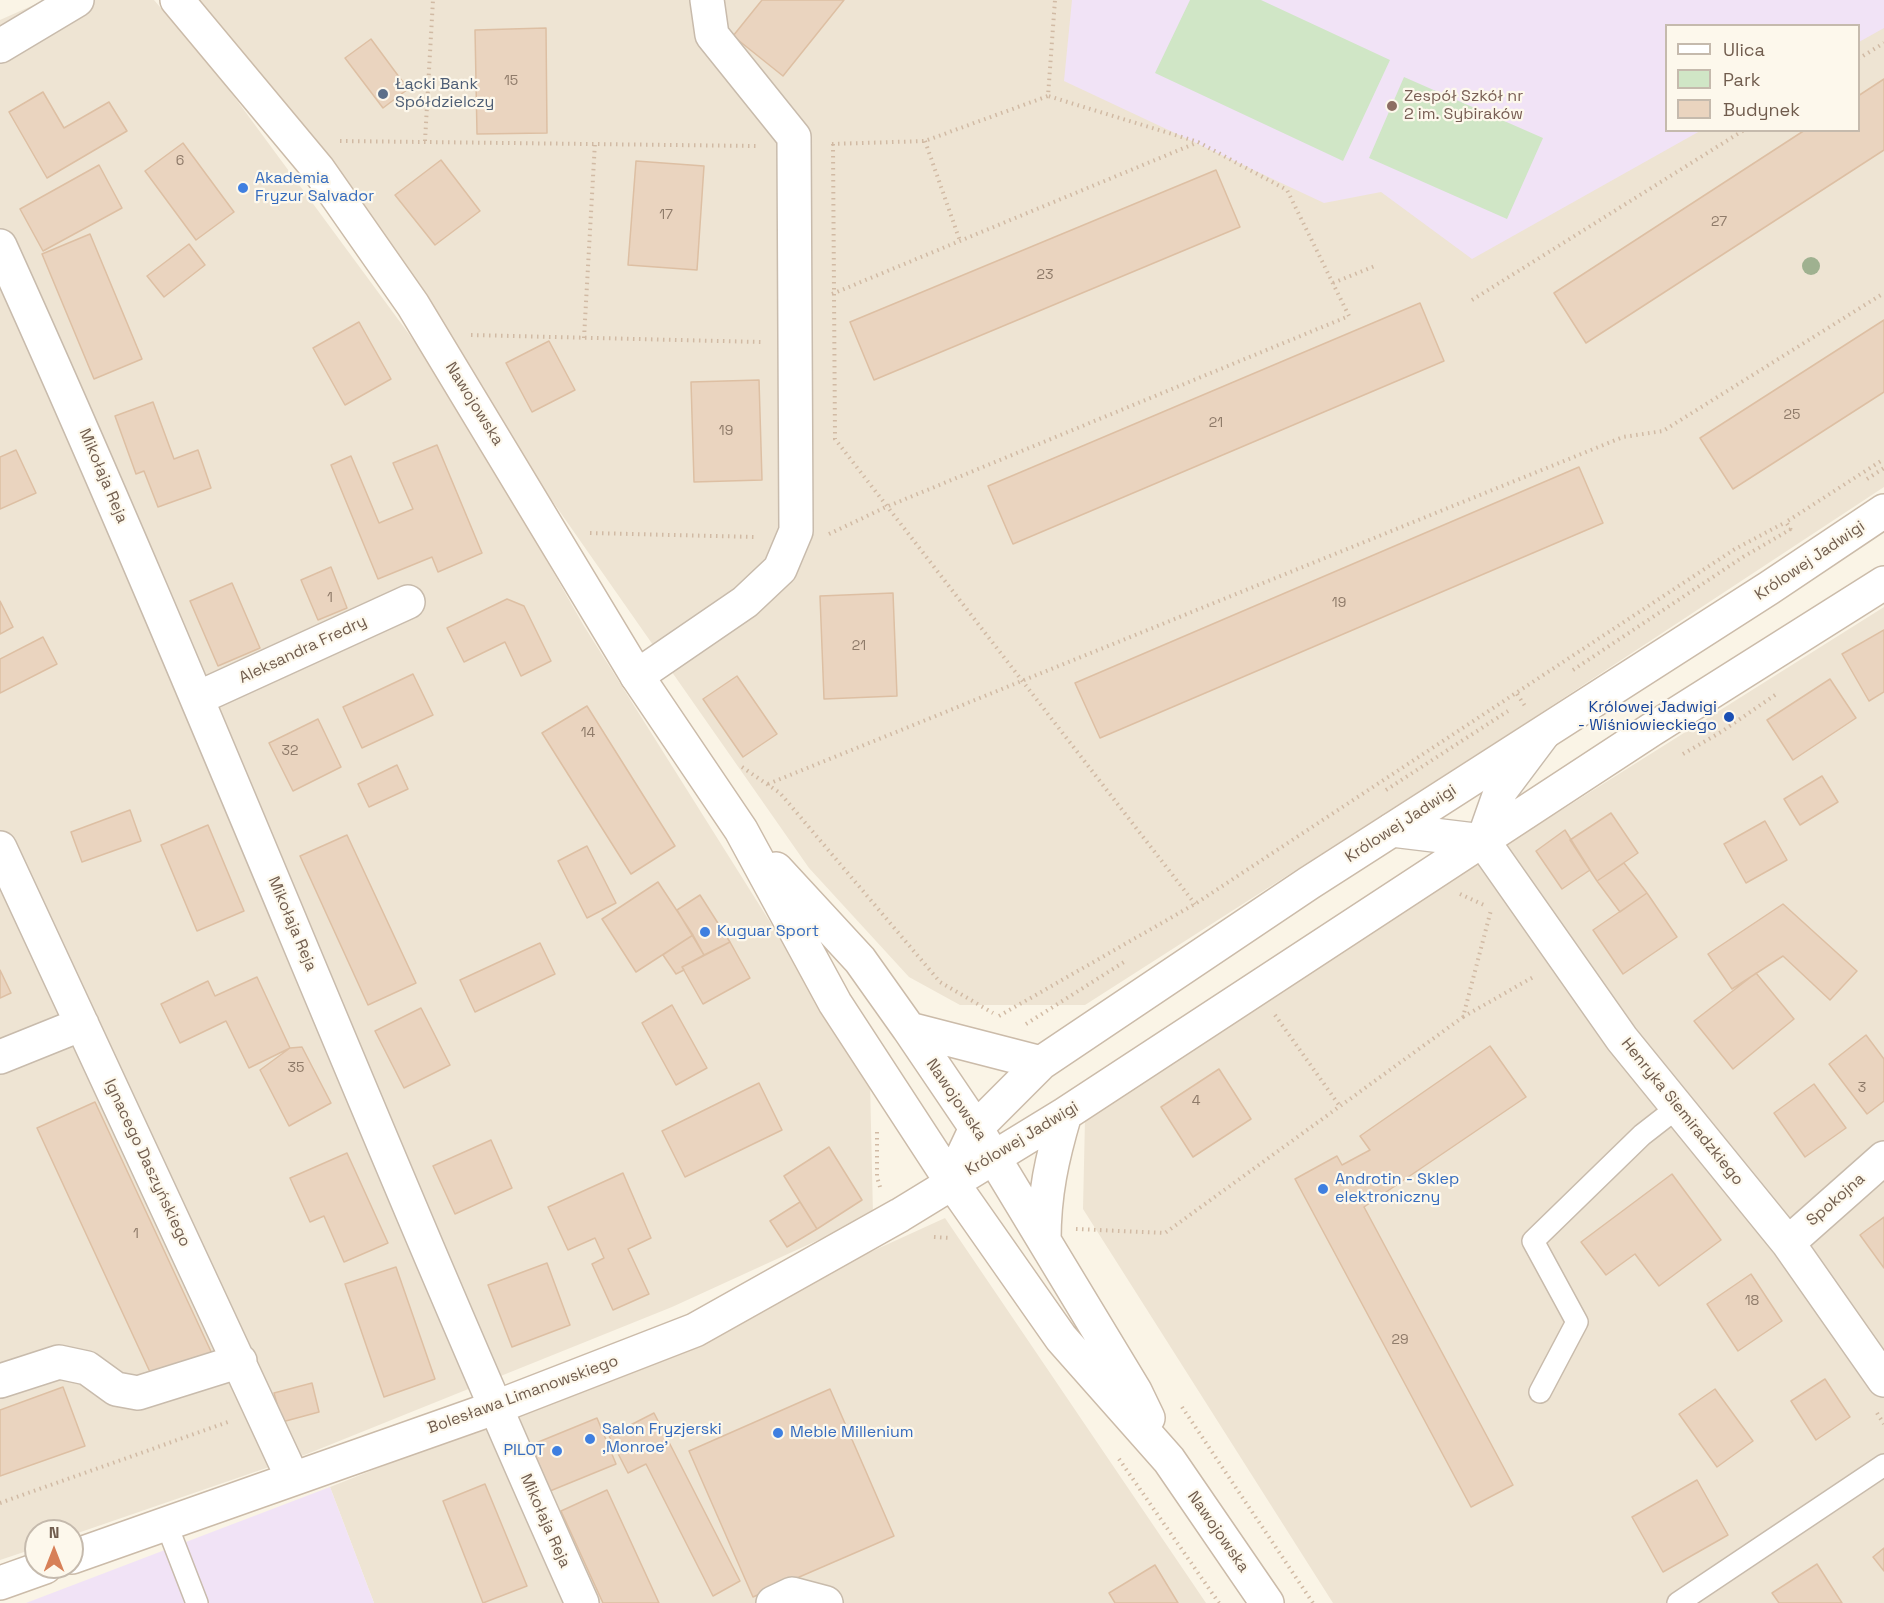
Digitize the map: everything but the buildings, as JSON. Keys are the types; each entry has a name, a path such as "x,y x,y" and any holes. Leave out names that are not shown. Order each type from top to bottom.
{"street":[{"path":"0,46 76,0"},
{"name":"Nawojowska","path":"177,0 318,169 413,305 637,676 741,830 835,1003 951,1181 1062,1338 1169,1460 1267,1603"},
{"path":"637,676 745,602 780,569 796,531 794,137 712,35 707,0"},
{"name":"Mikołaja Reja","path":"0,246 72,405 198,698 494,1407 582,1603"},
{"name":"Królowej Jadwigi","path":"951,1181 976,1128 1041,1063 1392,830 1884,511"},
{"name":"Królowej Jadwigi","path":"951,1181 995,1158 1065,1114 1651,730 1884,583"},
{"name":"Aleksandra Fredry","path":"198,698 408,602"},
{"path":"1392,830 1483,841 1501,790 1544,733"},
{"name":"Nawojowska","path":"741,830 860,960 995,1158 1060,1239 1169,1460"},
{"name":"Henryka Siemiradzkiego","path":"1483,841 1622,1039 1788,1243 1884,1380"},
{"name":"Ignacego Daszyńskiego","path":"0,848 292,1477"},
{"path":"0,1057 82,1024"},
{"path":"909,1029 1041,1063"},
{"path":"1060,1239 1044,1207 1050,1166 1065,1114"},
{"name":"Spokojna","path":"1788,1243 1884,1158"},
{"name":"Bolesława Limanowskiego","path":"84,1553 494,1407 695,1330 900,1215 951,1181"},
{"path":"0,1381 59,1362 87,1368 116,1389 138,1393 240,1362"},
{"path":"0,1584 24,1575"},
{"path":"773,1603 792,1594 826,1603"}],"lane":[{"path":"1540,1392 1577,1322 1533,1241 1642,1135 1678,1107"},
{"path":"1678,1603 1884,1465"},
{"path":"166,1523 197,1603"}],"path":[{"path":"425,141 433,0"},
{"path":"1048,96 1055,0"},
{"path":"1860,58 1884,43"},
{"path":"336,141 595,142 794,146 925,141 1048,96 1198,142 1287,190 1349,316 886,507 826,536 794,538 585,532 590,540"},
{"path":"1472,300 1741,132"},
{"path":"925,141 960,241"},
{"path":"584,338 595,142"},
{"path":"795,309 1198,142"},
{"path":"833,144 835,439 1195,904"},
{"path":"1333,283 1375,266"},
{"path":"768,784 1623,437 1663,431 1884,293"},
{"path":"462,335 795,343"},
{"path":"733,762 780,793 879,913 940,982 999,1016 1195,904 1735,549 1786,522"},
{"path":"1463,1017 1488,911"},
{"path":"1060,1239 1069,1229 1165,1233 1463,1017 1536,975"},
{"path":"1272,1010 1339,1105"},
{"path":"1018,1029 1042,1015"},
{"path":"892,1089 871,1104 877,1132 877,1177 882,1192 900,1215 914,1239 940,1236 957,1240"},
{"path":"1180,1405 1313,1603"},
{"path":"0,1503 231,1421"}],"shaded area":[{"path":"45,0 154,0 216,72 445,383 584,626 870,1081 873,1215 672,1307 307,1454 84,1531 84,1519 24,1519 24,1552 0,1560 0,20"},
{"path":"191,0 1884,0 1884,487 1521,726 1085,1005 960,1005 909,977 809,868 239,53"},
{"name":"Zespół Szkół nr 2 im. Sybiraków","path":"1072,0 1884,0 1884,28 1860,41 1860,24 1665,24 1665,132 1698,132 1472,259 1381,192 1324,203 1064,81"},
{"path":"1884,607 1884,1603 1333,1603 1083,1209 1085,1119 1344,947"},
{"path":"945,1218 1206,1603 374,1603 330,1487 522,1411"},
{"path":"330,1487 374,1603 26,1603"}],"green space":[{"path":"1190,0 1261,0 1390,60 1343,161 1155,73"},
{"path":"1404,77 1543,138 1507,219 1369,158"}],"place":[{"name":"Łącki Bank Spółdzielczy","path":"383,94"},
{"name":"Zespół Szkół nr 2 im. Sybiraków","path":"1392,106"},
{"name":"Akademia Fryzur Salvador","path":"243,188"},
{"name":"Królowej Jadwigi - Wiśniowieckiego","path":"1729,717"},
{"name":"Kuguar Sport","path":"705,932"},
{"name":"Androtin - Sklep elektroniczny","path":"1323,1189"},
{"name":"Meble Millenium","path":"778,1433"},
{"name":"Salon Fryzjerski ‚Monroe’","path":"590,1439"},
{"name":"PILOT","path":"557,1451"}]}
